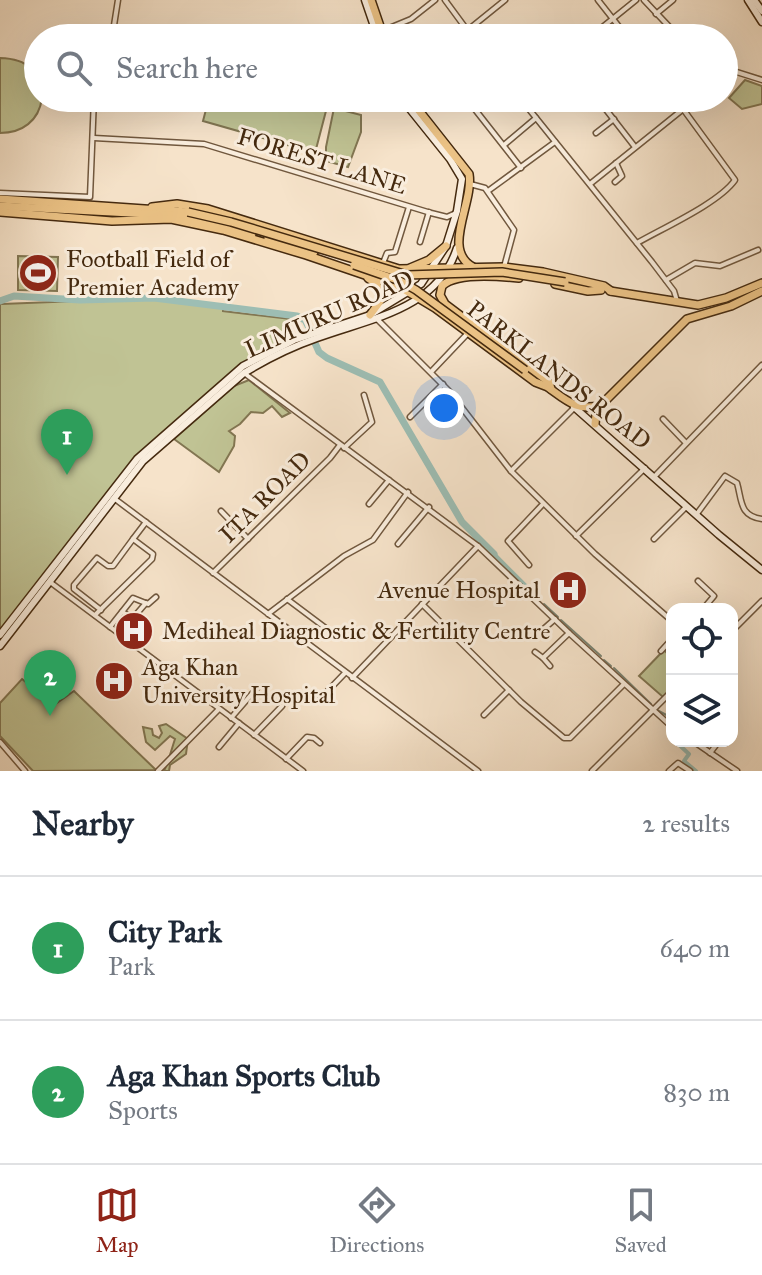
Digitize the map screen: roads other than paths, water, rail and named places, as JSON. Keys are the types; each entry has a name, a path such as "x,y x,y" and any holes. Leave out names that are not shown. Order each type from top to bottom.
{"main road":[{"path":"368,0 377,24"},
{"path":"751,0 762,11"},
{"path":"751,0 762,22"},
{"name":"LIMURU ROAD","path":"0,646 137,459 243,366 294,340 373,317 421,284 446,246 462,184 460,173 412,112"},
{"path":"421,112 462,162 469,174 470,184"},
{"name":"LIMURU ROAD","path":"0,635 115,499 143,461 244,373 279,353 420,299 436,286 457,248 470,184"},
{"path":"0,196 152,207 219,218 422,277 502,272 698,305 713,303 762,283"},
{"path":"152,207 177,204 208,209 404,270 504,267 573,279 604,286 611,291"},
{"path":"0,206 171,219 203,225 351,267 373,281 379,289 381,300 373,317"},
{"path":"0,212 112,221 187,214 232,227 351,267 410,292 535,382 550,388"},
{"path":"404,270 429,260 446,246"},
{"path":"457,248 464,261 476,268"},
{"name":"PARKLANDS ROAD","path":"351,267 400,281 416,290 550,388 762,570"},
{"path":"550,388 549,382 445,304 440,295 442,286 451,280 493,276 530,279 588,291 601,290"},
{"path":"595,424 601,405 676,329 693,316 724,308 762,291"},
{"path":"574,407 601,405"}],"street":[{"path":"114,24 118,0"},
{"path":"402,24 435,0"},
{"path":"445,0 462,24"},
{"path":"476,24 505,0"},
{"path":"598,0 617,24"},
{"path":"605,24 636,0"},
{"path":"644,0 666,24"},
{"path":"656,14 673,0"},
{"path":"738,73 762,80"},
{"path":"0,196 90,197 94,112"},
{"path":"477,112 521,168"},
{"path":"531,112 666,280 678,303"},
{"path":"608,112 635,147"},
{"path":"590,184 681,112"},
{"path":"637,243 702,206 735,180 685,112"},
{"path":"503,146 536,118"},
{"path":"596,133 614,119"},
{"name":"FOREST LANE","path":"94,138 204,144 447,217"},
{"path":"488,191 555,142"},
{"path":"615,182 622,176 616,163"},
{"path":"470,184 488,191 514,230 504,267"},
{"path":"383,263 387,253 395,252 409,207"},
{"path":"453,227 447,217 457,211"},
{"path":"420,242 429,212"},
{"path":"666,280 695,263 723,265 758,250"},
{"path":"373,317 443,384 511,471 543,504 666,616"},
{"path":"431,372 468,333"},
{"path":"654,477 762,365"},
{"path":"244,373 478,546 666,722"},
{"path":"410,417 443,384"},
{"name":"ITA ROAD","path":"213,573 342,446 372,422 364,395"},
{"path":"511,471 574,407"},
{"path":"663,419 686,443"},
{"path":"576,536 645,468"},
{"path":"696,515 725,476 737,483 740,503 746,512 762,519"},
{"path":"369,504 389,480"},
{"path":"268,614 344,556 373,540 408,492"},
{"path":"115,499 478,771"},
{"path":"529,565 508,541 543,504"},
{"path":"398,544 429,507"},
{"path":"654,539 686,507"},
{"path":"221,511 248,539"},
{"path":"101,610 74,589 74,585 95,558 113,566 146,522"},
{"path":"95,615 152,559 153,554 133,539"},
{"path":"352,678 478,546"},
{"path":"48,580 303,771"},
{"path":"698,581 714,596 708,603"},
{"path":"110,627 134,597 146,603"},
{"path":"122,612 133,618 156,597"},
{"path":"287,599 327,629"},
{"path":"738,625 762,601"},
{"path":"422,604 509,690 567,739 624,684"},
{"path":"757,606 762,611"},
{"path":"539,633 555,619"},
{"path":"543,658 569,633"},
{"path":"661,651 666,646"},
{"path":"535,652 550,666"},
{"path":"320,699 345,673"},
{"path":"231,718 257,688"},
{"path":"484,715 509,690"},
{"path":"594,770 666,697"},
{"path":"254,735 282,706"},
{"path":"159,771 219,709"},
{"path":"219,747 239,723"},
{"path":"286,759 307,737 320,743"},
{"path":"0,742 25,771"},
{"path":"702,747 733,770"},
{"path":"710,753 714,747"},
{"path":"669,771 678,763 690,771"}],"waterway":[{"path":"0,301 14,296 80,300 154,298 297,316 305,320 310,330"},
{"path":"315,343 319,352 327,358 380,382 462,522 494,554"},
{"path":"494,554 539,599"},
{"path":"544,604 558,617"},
{"path":"561,620 601,656"},
{"path":"604,660 611,666"},
{"path":"614,668 651,704"},
{"path":"657,710 666,715"},
{"path":"681,747 689,754 684,761 696,771"}],"place":[{"name":"Football Field of Premier Academy","path":"38,273"},
{"name":"City Park","path":"67,475"},
{"name":"Avenue Hospital","path":"568,590"},
{"name":"Mediheal Diagnostic & Fertility Centre","path":"134,631"},
{"name":"Aga Khan University Hospital","path":"114,681"},
{"name":"Aga Khan Sports Club","path":"50,716"}]}
